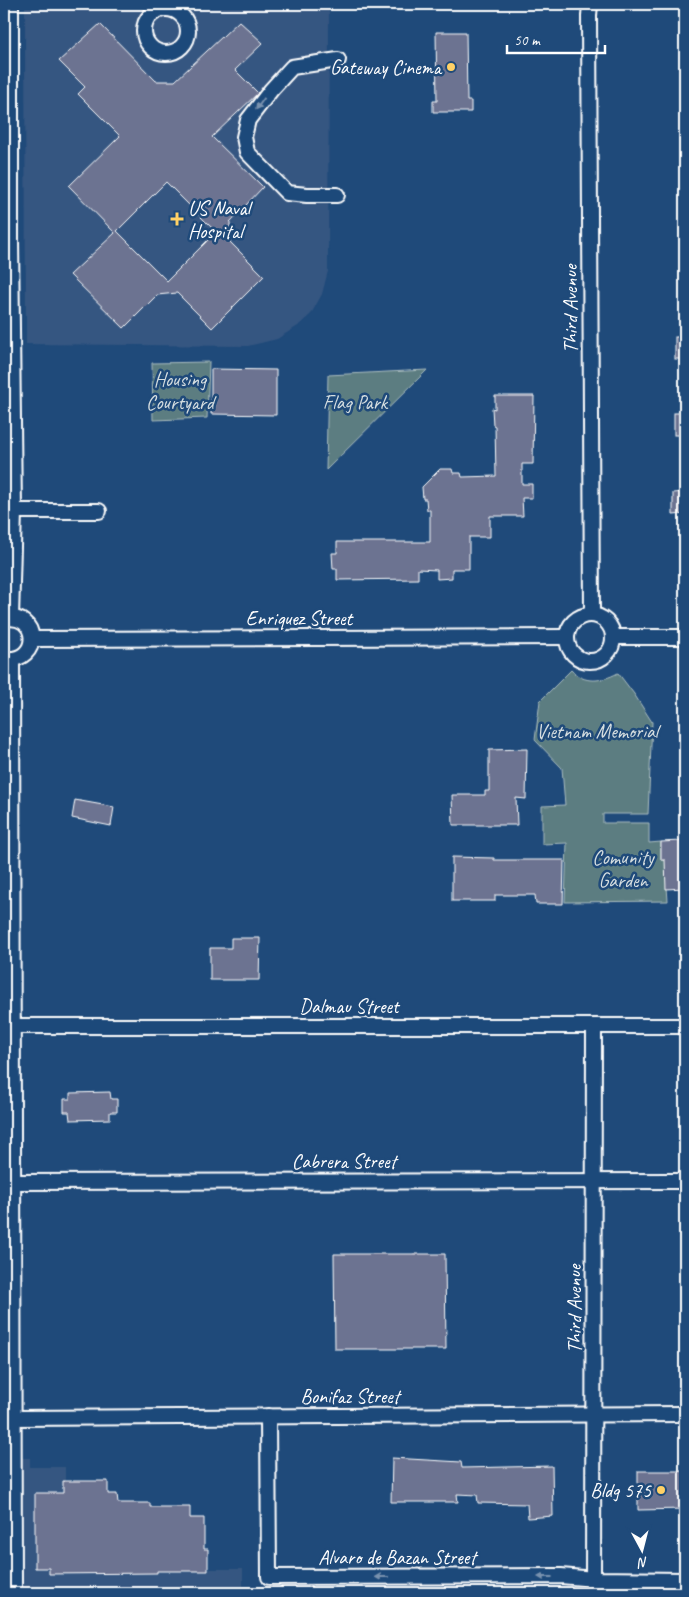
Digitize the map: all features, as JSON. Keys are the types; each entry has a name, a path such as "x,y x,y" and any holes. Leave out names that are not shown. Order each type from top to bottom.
{"street":[{"path":"11,4 7,84 7,237 14,511 7,618 23,622 31,632 32,639 24,655 8,659 13,1026 8,1182 14,1418 14,1593"},
{"name":"Third Avenue","path":"590,4 592,614"},
{"path":"337,195 287,193 247,152 244,137 248,120 292,67 338,60"},
{"path":"14,511 98,511"},
{"path":"592,614 609,624 613,637 609,651 604,656 590,661 583,660 571,651 567,637 568,629 572,623 578,618 592,614"},
{"name":"Enriquez Street","path":"32,639 567,637"},
{"path":"613,637 685,637"},
{"name":"Dalmau Street","path":"13,1026 685,1026"},
{"name":"Third Avenue","path":"594,1026 594,1586"},
{"name":"Cabrera Street","path":"8,1182 685,1181"},
{"name":"Bonifaz Street","path":"14,1418 685,1414"},
{"name":"Alvaro de Bazan Street","path":"268,1416 268,1577 561,1576 594,1586 685,1580"}],"shaded area":[{"name":"US Naval Hospital","path":"25,4 329,4 328,271 322,294 311,314 298,326 277,339 248,346 26,344"},
{"path":"4,1458 30,1458 30,1467 65,1467 65,1481 108,1481 108,1494 117,1494 118,1503 150,1503 151,1507 190,1507 190,1517 204,1518 204,1549 208,1549 208,1569 243,1569 243,1587 281,1588 281,1593 4,1593"}],"green space":[{"name":"Housing Courtyard","path":"209,362 207,418 153,420 152,363"},
{"name":"Flag Park","path":"427,370 326,470 328,375"},
{"path":"571,670 581,678 593,680 599,680 618,673 652,722 648,814 603,814 603,823 649,823 649,843 661,842 661,860 672,860 666,873 668,901 565,902 567,843 542,844 542,806 565,805 562,768 535,740 540,701"}],"building":[{"path":"239,21 263,43 235,70 258,93 212,137 263,187 230,222 230,242 264,276 212,328 177,293 157,295 124,328 70,275 115,233 69,186 120,136 78,94 85,87 59,61 100,24 156,81 175,81","holes":["166,182 216,232 167,281 117,231"]},
{"name":"Gateway Cinema","path":"436,32 466,32 467,101 471,101 471,112 433,112 433,101 437,101"},
{"path":"675,337 685,337 685,359 675,359"},
{"path":"211,369 276,370 276,415 211,414"},
{"path":"495,396 534,396 533,464 522,464 522,484 532,484 532,498 522,498 523,516 490,516 490,537 469,537 469,569 452,569 452,578 437,579 437,570 418,569 418,579 337,580 337,569 333,569 332,553 337,553 337,542 430,542 430,510 427,510 426,499 423,499 422,487 440,469 452,469 453,473 461,473 462,477 496,476 495,426 493,425 492,408 495,409"},
{"path":"674,413 685,413 685,435 674,435"},
{"path":"685,492 685,514 673,515 673,493"},
{"path":"527,749 526,799 516,798 517,825 453,825 452,795 485,795 485,791 489,791 489,750"},
{"path":"75,800 114,807 111,826 72,818"},
{"path":"681,841 681,845 685,845 685,888 666,889 665,860 661,860 661,842"},
{"path":"452,857 494,858 494,860 564,860 563,904 536,904 535,895 495,895 495,901 452,901"},
{"path":"231,938 260,938 259,980 210,980 210,948 231,948"},
{"path":"110,1092 111,1099 117,1099 117,1112 110,1112 110,1119 70,1120 69,1112 64,1112 64,1099 70,1099 70,1093"},
{"path":"334,1254 445,1254 446,1349 335,1349"},
{"path":"392,1458 461,1462 462,1468 552,1466 553,1516 528,1518 527,1504 478,1503 477,1495 457,1494 458,1502 391,1502"},
{"name":"Bldg 575","path":"638,1471 685,1471 685,1509 638,1510"},
{"path":"63,1481 108,1481 108,1494 117,1494 118,1503 150,1503 150,1507 190,1507 190,1518 204,1518 204,1549 208,1549 208,1571 49,1574 49,1568 35,1568 35,1493 63,1493"}],"place":[{"name":"Gateway Cinema","path":"451,67"},
{"name":"US Naval Hospital","path":"177,219"},
{"name":"Bldg 575","path":"661,1490"}],"park label":[{"name":"Vietnam Memorial","path":"597,731"},
{"name":"Comunity Garden","path":"623,868"}]}
